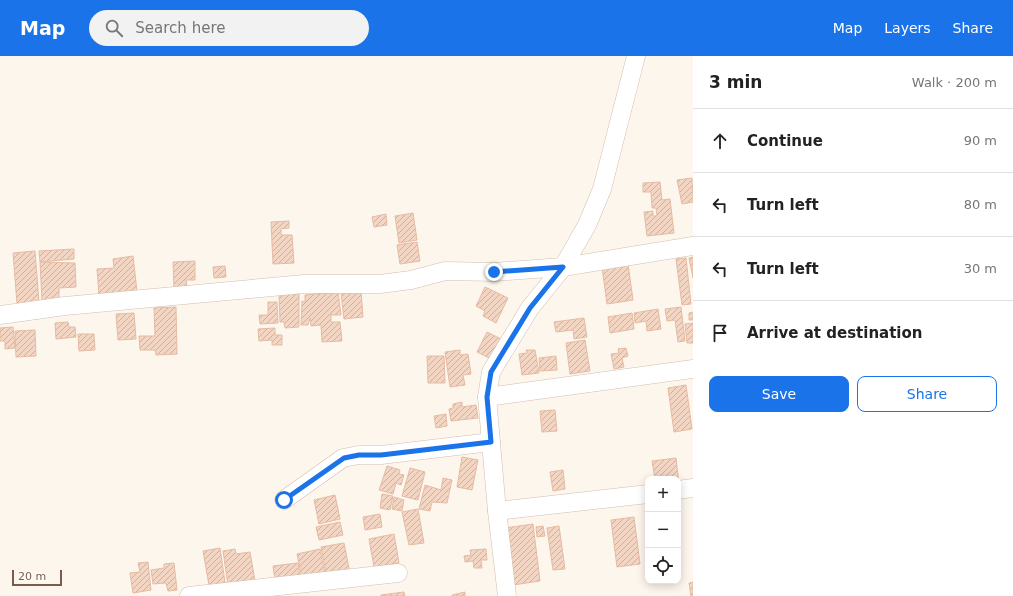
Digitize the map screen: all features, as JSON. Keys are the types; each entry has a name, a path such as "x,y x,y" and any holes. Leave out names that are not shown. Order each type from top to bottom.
{"street":[{"path":"507,596 497,511 487,397 491,372 530,308 563,267 587,225 602,189 636,56"},
{"path":"0,315 65,306 304,284 380,284 411,280 445,272 494,272 563,267 693,246"},
{"path":"487,397 693,369"},
{"path":"284,500 344,458 359,455 381,455 491,442"},
{"path":"681,490 693,488"},
{"path":"497,511 645,494"},
{"path":"189,596 244,593 398,573"}],"building":[{"path":"692,178 693,202 682,204 677,180"},
{"path":"660,182 662,200 670,199 674,233 647,236 644,212 653,211 653,216 657,216 656,208 652,208 651,192 643,192 643,183"},
{"path":"413,213 417,240 399,243 395,216"},
{"path":"386,214 387,225 374,227 372,217"},
{"path":"289,221 289,228 281,229 281,235 292,235 294,263 273,264 271,222"},
{"path":"417,242 420,261 400,264 397,245"},
{"path":"74,249 74,259 40,262 39,251"},
{"path":"35,251 39,302 17,304 13,253"},
{"path":"133,256 137,291 99,295 97,269 114,268 113,259"},
{"path":"693,257 693,278 689,258"},
{"path":"686,258 691,304 682,305 676,259"},
{"path":"195,261 195,280 186,280 187,287 174,288 173,262"},
{"path":"40,262 75,263 76,287 59,288 59,300 42,301"},
{"path":"628,264 633,300 607,304 602,267"},
{"path":"225,266 226,277 214,278 213,267"},
{"path":"485,287 508,298 496,323 483,316 485,311 476,306"},
{"path":"361,291 363,317 344,319 341,293"},
{"path":"338,292 341,315 331,315 331,322 340,322 342,341 322,342 321,325 311,326 310,318 308,325 301,325 302,301 305,302 305,295"},
{"path":"299,294 299,327 285,328 284,322 280,322 279,295"},
{"path":"268,302 277,302 278,323 260,324 259,315 268,315"},
{"path":"176,307 177,354 156,355 155,350 140,350 139,336 155,336 154,308"},
{"path":"681,307 685,341 678,342 675,320 667,321 665,309"},
{"path":"658,309 661,329 647,331 646,321 635,323 634,313"},
{"path":"693,312 693,320 689,320 689,313"},
{"path":"134,313 136,339 118,340 116,314"},
{"path":"632,313 634,329 610,333 608,317"},
{"path":"584,318 587,337 574,339 573,330 556,332 554,322"},
{"path":"68,322 69,327 75,327 76,337 56,339 55,323"},
{"path":"693,323 693,343 687,343 685,324"},
{"path":"13,327 15,348 5,349 5,341 0,341 0,328"},
{"path":"275,328 275,335 282,335 282,345 272,345 272,340 259,341 258,329"},
{"path":"35,330 36,356 16,357 15,331"},
{"path":"487,332 501,339 491,359 477,352"},
{"path":"78,334 94,334 95,350 79,351"},
{"path":"585,340 590,371 570,374 566,343"},
{"path":"626,348 628,356 622,358 624,367 614,369 611,354 619,353 618,349"},
{"path":"460,350 460,355 468,354 471,374 463,375 465,385 450,387 445,352"},
{"path":"526,350 535,350 539,373 522,375 519,354 527,353"},
{"path":"427,356 444,356 445,383 428,383"},
{"path":"556,356 557,370 540,371 539,358"},
{"path":"686,385 692,429 674,432 668,388"},
{"path":"462,402 462,407 476,405 478,418 451,421 449,409 453,408 453,404"},
{"path":"555,410 557,431 542,432 540,411"},
{"path":"446,414 447,426 436,428 434,416"},
{"path":"462,457 478,460 472,490 457,487"},
{"path":"676,458 678,476 654,476 652,461"},
{"path":"387,466 400,470 399,474 404,475 401,485 396,483 393,494 379,490"},
{"path":"410,468 425,472 418,500 402,496"},
{"path":"563,470 565,489 553,491 550,472"},
{"path":"443,478 452,480 447,503 432,502 430,511 419,509 425,485 441,490"},
{"path":"382,494 393,496 390,510 380,508"},
{"path":"335,495 340,519 319,524 314,500"},
{"path":"394,497 404,500 402,511 392,509"},
{"path":"418,509 424,543 409,545 402,512"},
{"path":"380,514 382,527 365,530 363,517"},
{"path":"634,517 640,564 617,567 611,520"},
{"path":"340,522 343,535 319,540 316,527"},
{"path":"533,524 540,581 513,585 505,528"},
{"path":"543,526 545,536 537,537 536,527"},
{"path":"559,526 565,569 553,570 547,528"},
{"path":"394,534 399,563 374,567 369,539"},
{"path":"344,543 350,573 327,578 321,547"},
{"path":"220,548 226,589 210,591 203,551"},
{"path":"235,549 236,554 250,552 255,581 228,585 223,551"},
{"path":"320,549 325,574 302,578 297,554"},
{"path":"486,549 487,560 481,560 482,568 474,568 473,561 465,562 464,556 471,555 470,550"},
{"path":"148,562 151,590 133,593 130,573 140,572 138,563"},
{"path":"174,563 177,590 168,591 166,583 153,584 151,570 164,568 164,564"},
{"path":"298,563 300,577 275,580 273,566"},
{"path":"693,582 693,596 691,596 689,583"},
{"path":"404,592 405,596 381,596 381,595"},
{"path":"465,592 465,596 452,596 452,595"}],"route":[{"path":"284,500 344,458 359,455 381,455 491,442 487,397 491,372 530,308 563,267 494,272"}]}
